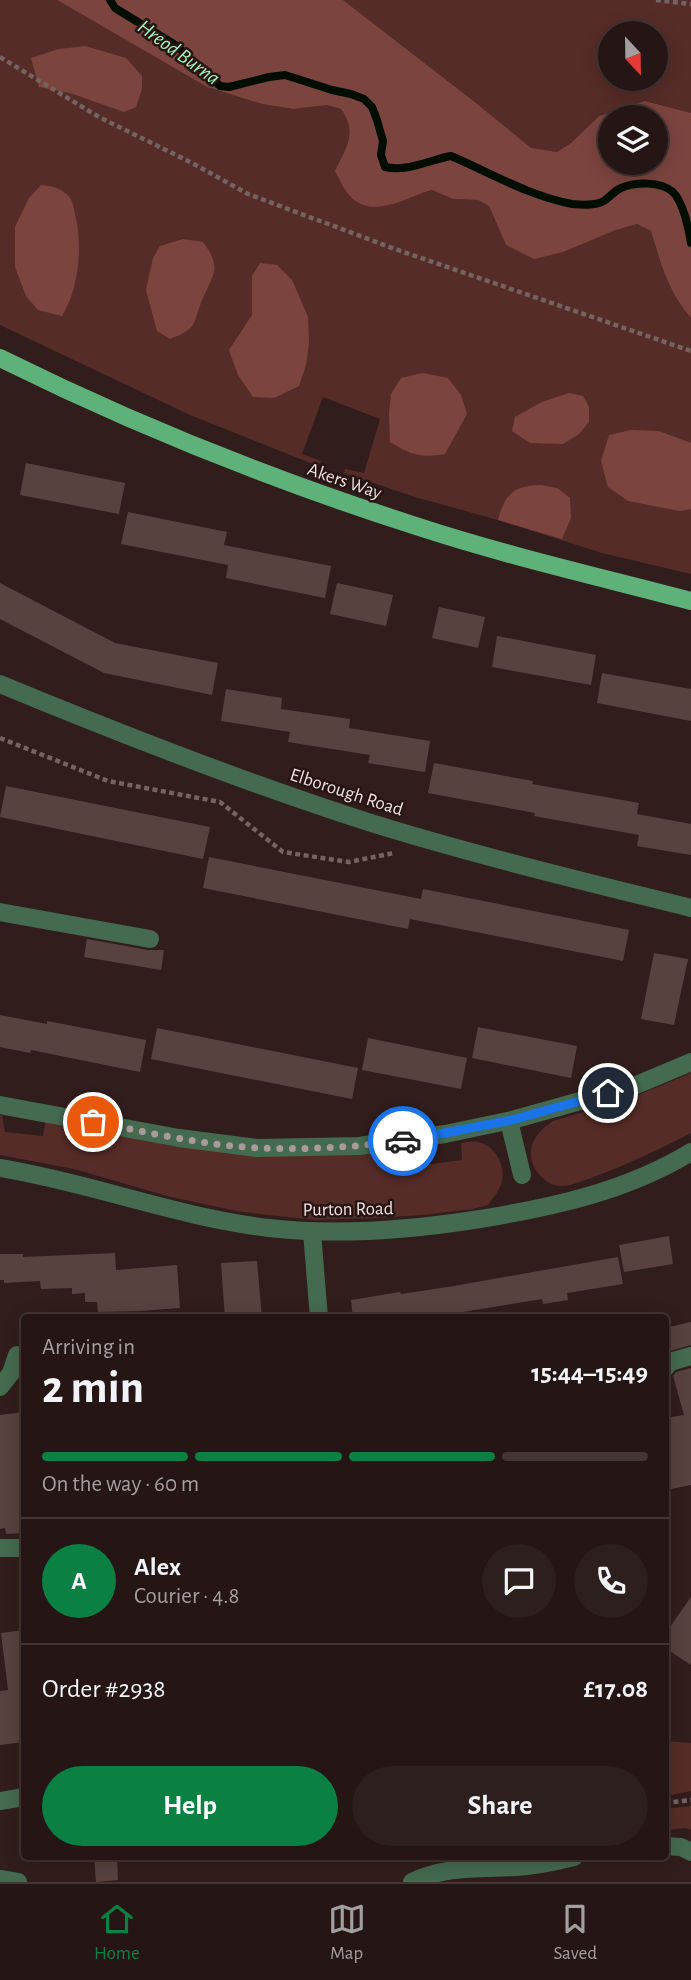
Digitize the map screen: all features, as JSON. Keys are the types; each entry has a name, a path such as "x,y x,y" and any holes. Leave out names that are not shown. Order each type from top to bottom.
{"main road":[{"name":"Akers Way","path":"0,358 72,393 274,477 421,528 691,601"}],"street":[{"name":"Elborough Road","path":"1,688 186,758 369,822 561,877 691,908"},
{"path":"0,912 150,939"},
{"path":"0,1105 179,1138 257,1148 359,1146 432,1136 509,1121 634,1086 691,1062"},
{"path":"509,1121 522,1175"},
{"name":"Purton Road","path":"0,1168 87,1186 208,1218 312,1232 382,1230 451,1223 561,1204 643,1177 691,1152"},
{"path":"312,1232 319,1314"},
{"path":"0,1387 11,1373 17,1355"},
{"path":"669,1363 691,1356"},
{"path":"0,1548 21,1548"},
{"path":"0,1801 21,1798"},
{"path":"669,1846 681,1847 691,1852"},
{"path":"412,1882 436,1872 516,1867 562,1860"},
{"path":"0,1879 18,1882"}],"path":[{"path":"656,0 691,4"},
{"path":"0,57 99,117 192,163 247,194 395,249 691,351"},
{"path":"0,738 108,780 220,802 283,852 349,862 415,849 430,839"},
{"path":"669,1803 690,1801"}],"shaded area":[{"path":"0,0 57,0 207,87 262,104 293,109 327,105 341,109 349,126 349,133 335,171 414,195 433,190 453,199 478,200 489,206 506,245 613,231 637,224 651,231 676,298 691,318 691,574 602,553 344,473 345,469 364,473 380,419 323,397 302,454 321,461 318,466 190,415 0,325"},
{"path":"57,0 343,0 531,148 557,152 571,143 598,117 598,175 668,175 668,107 691,113 691,318 671,288 651,231 637,224 563,252 534,259 506,245 489,206 478,200 453,199 432,190 379,207 358,203 349,195 335,171 349,133 349,126 341,109 327,105 293,109 262,104 207,87"},
{"path":"343,0 691,0 691,113 645,101 633,105 598,105 598,117 571,143 557,152 531,149"},
{"path":"85,46 126,58 142,76 142,89 136,107 124,112 70,93 39,87 31,58 59,49"},
{"path":"645,101 660,105 633,105"},
{"path":"41,185 57,188 70,198 77,226 79,253 76,280 62,316 38,310 26,296 15,267 15,227 29,198"},
{"path":"183,239 203,242 213,258 214,270 193,324 186,332 170,339 157,331 146,290 153,258 160,246"},
{"path":"260,263 277,265 292,280 308,317 309,343 299,386 274,398 253,397 238,375 229,350 252,315 252,276"},
{"path":"423,373 448,378 461,395 467,414 445,454 416,454 390,442 391,394 401,378"},
{"path":"569,393 583,396 589,407 589,422 579,434 563,444 530,443 512,431 515,417 542,402"},
{"path":"631,430 659,431 691,443 691,509 680,511 628,501 608,487 601,461 609,435"},
{"path":"541,485 557,488 570,498 571,518 562,539 498,520 504,503 512,493 524,487"},
{"path":"691,1073 691,1133 629,1163 571,1185 554,1185 537,1171 531,1156 532,1145 541,1131 553,1121 631,1098"},
{"path":"0,1115 5,1132 43,1136 46,1119 347,1154 403,1149 408,1167 462,1160 461,1143 476,1142 494,1151 503,1175 500,1188 488,1205 473,1209 373,1218 314,1220 277,1216 236,1211 167,1196 74,1169 0,1155"},
{"path":"669,1741 691,1743 691,1791 669,1795"},
{"path":"691,1806 691,1830 669,1830 669,1809"}],"building":[{"path":"26,463 125,483 119,514 20,495"},
{"path":"128,512 227,532 224,545 331,566 325,598 226,578 228,565 121,544"},
{"path":"0,583 115,643 218,663 212,695 104,673 0,619"},
{"path":"337,583 393,595 386,626 330,614"},
{"path":"439,607 485,617 478,648 432,638"},
{"path":"497,636 596,655 591,685 492,667"},
{"path":"602,673 691,689 691,721 597,703"},
{"path":"226,689 282,698 281,709 350,719 349,728 430,741 425,772 368,763 370,755 288,742 290,732 221,721"},
{"path":"434,763 639,803 637,814 691,824 691,855 637,846 639,835 428,793"},
{"path":"6,786 210,827 203,859 0,817"},
{"path":"209,857 421,899 423,889 629,930 623,961 410,919 408,929 203,888"},
{"path":"87,939 148,950 164,950 161,970 84,957"},
{"path":"654,953 688,959 674,1025 641,1019"},
{"path":"0,1015 146,1040 140,1072 31,1050 30,1053 0,1047"},
{"path":"478,1027 577,1046 571,1078 472,1058"},
{"path":"157,1028 358,1068 352,1099 151,1059"},
{"path":"368,1038 467,1058 461,1089 362,1070"},
{"path":"669,1236 673,1264 624,1272 619,1245"},
{"path":"115,1253 116,1270 177,1265 180,1308 98,1312 97,1302 85,1302 85,1293 72,1294 72,1288 41,1289 40,1281 4,1283 4,1280 0,1280 0,1254 23,1254 23,1257"},
{"path":"618,1257 623,1284 567,1293 568,1300 543,1304 542,1299 450,1314 353,1314 351,1300 454,1286"},
{"path":"257,1261 262,1314 225,1314 221,1263"},
{"path":"691,1322 691,1345 669,1351 669,1327"},
{"path":"691,1368 691,1485 671,1489 669,1417 684,1415 673,1376 676,1372"},
{"path":"21,1412 21,1533 6,1534 5,1528 0,1529 0,1415"},
{"path":"691,1597 691,1665 669,1651 669,1628"},
{"path":"21,1630 21,1742 0,1745 0,1691 8,1690 1,1633"},
{"path":"94,1860 117,1860 118,1880 96,1882"}],"waterway":[{"name":"Hreod Burna","path":"110,0 115,8 177,46 220,86 229,87 285,75 364,99 372,107 377,120 383,141 381,155 385,167 410,167 451,156 525,190 580,205 600,203 627,186 662,186 673,192 680,202 691,243"}],"way so far":[{"path":"93,1122 179,1138 257,1148 359,1146 403,1141"}],"route":[{"path":"403,1141 512,1120 608,1093"}]}
